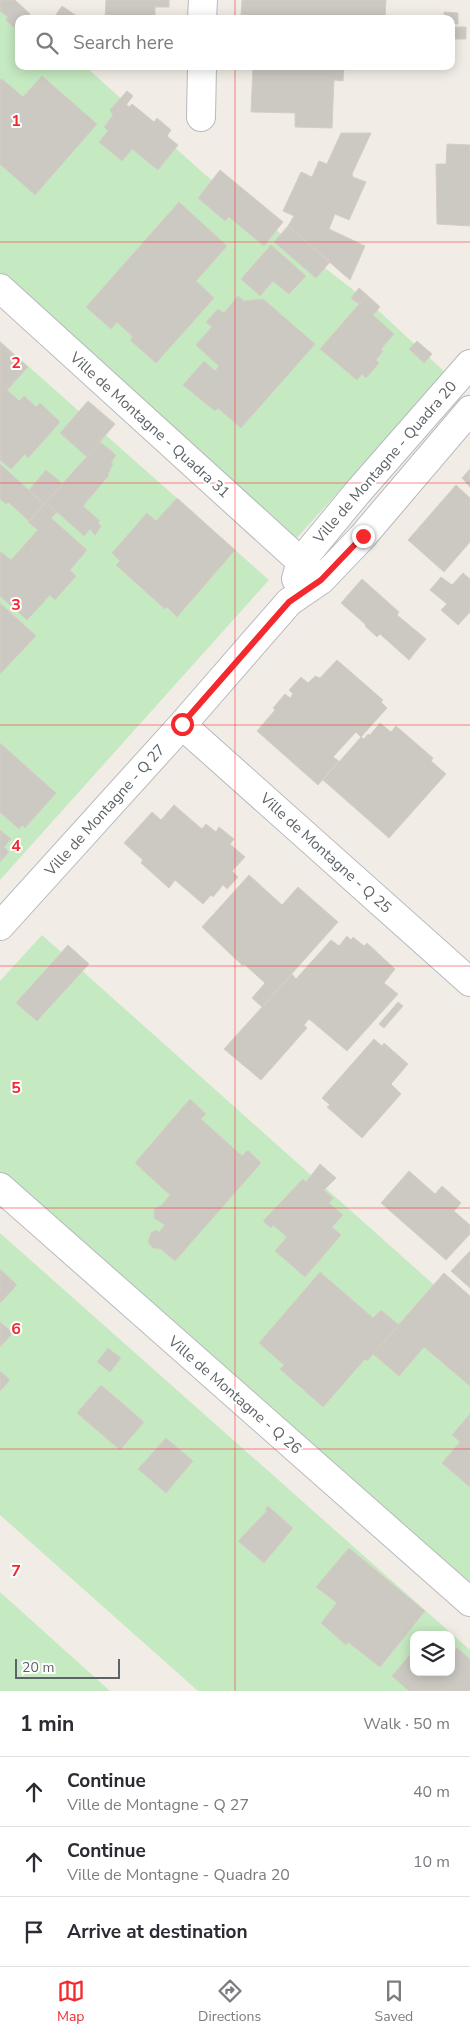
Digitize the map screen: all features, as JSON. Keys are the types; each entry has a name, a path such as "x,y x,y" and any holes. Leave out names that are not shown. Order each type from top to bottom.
{"street":[{"path":"202,15 203,0"},
{"path":"201,117 202,70"},
{"name":"Ville de Montagne - Quadra 31","path":"0,288 321,580"},
{"name":"Ville de Montagne - Quadra 20","path":"301,561 356,493 470,364"},
{"name":"Ville de Montagne - Quadra 20","path":"321,580 363,536 470,410"},
{"name":"Ville de Montagne - Q 27","path":"289,602 301,561"},
{"name":"Ville de Montagne - Q 27","path":"0,926 289,602 321,580"},
{"name":"Ville de Montagne - Q 25","path":"182,724 470,982"},
{"name":"Ville de Montagne - Q 26","path":"0,1187 470,1602"}],"green space":[{"path":"0,0 12,0 28,15 15,15 15,70 89,70 203,173 370,303 446,373 294,541 0,273"},
{"path":"0,341 269,580 0,880"},
{"path":"42,935 470,1317 470,1591 0,1174 0,981"},
{"path":"0,1233 449,1631 410,1631 410,1676 455,1676 455,1637 470,1650 470,1691 198,1691 0,1515"},
{"path":"0,1592 110,1691 0,1691"}],"building":[{"path":"0,0 15,0 30,14 15,15 15,28 6,20 8,17 0,11"},
{"path":"106,0 169,0 169,7 155,7 155,15 105,15"},
{"path":"242,0 386,0 385,15 241,15"},
{"path":"62,6 75,15 56,15"},
{"path":"444,12 458,13 458,24 455,24 455,15 444,15"},
{"path":"455,27 466,27 466,39 455,39"},
{"path":"253,70 344,70 343,81 334,80 332,128 295,127 295,113 251,112"},
{"path":"42,76 97,124 35,195 0,164 0,80 2,79 23,97"},
{"path":"127,91 133,96 126,105 129,107 132,104 154,122 157,118 171,130 167,136 178,145 158,170 132,149 122,161 99,142 108,131 104,127 113,115 110,110"},
{"path":"341,133 371,133 352,174 353,177 366,182 349,220 335,214 329,229 365,246 350,280 288,226 294,216 283,211 301,172 312,177 319,161 327,164"},
{"path":"447,144 470,145 470,226 437,224 436,164 446,164"},
{"path":"220,170 283,222 264,246 229,217 225,221 198,198"},
{"path":"179,202 227,246 196,281 214,298 156,363 130,340 133,337 117,322 111,329 86,307"},
{"path":"288,226 330,262 316,278 274,242"},
{"path":"271,245 306,276 289,294 273,281 260,296 241,279"},
{"path":"359,288 367,295 359,304 351,298"},
{"path":"367,295 380,307 373,315 394,334 381,349 383,351 376,360 379,363 366,378 362,374 357,380 320,349"},
{"path":"238,296 244,301 263,299 315,344 241,428 218,408 215,411 183,385 204,361 215,371 219,366 196,345 212,327 206,322 218,309 224,313"},
{"path":"417,341 432,354 424,363 409,349"},
{"path":"0,342 28,367 7,390 19,401 24,396 36,407 40,403 60,422 28,458 25,454 11,469 0,460"},
{"path":"88,401 115,424 87,457 60,433"},
{"path":"100,442 116,455 111,463 113,464 109,475 83,506 100,521 98,523 101,526 95,535 90,529 84,536 46,502"},
{"path":"0,464 44,504 29,521 8,502 6,504 0,499"},
{"path":"470,469 470,487 462,478"},
{"path":"46,470 63,484 44,504 29,490"},
{"path":"456,485 470,498 470,542 444,572 408,540"},
{"path":"177,498 235,550 177,617 167,607 165,609 116,565 120,561 112,553 147,513 156,521"},
{"path":"46,502 57,512 51,518 87,550 70,570 76,576 55,600 50,595 27,620 0,596 0,554 1,552 11,560 38,530 28,522"},
{"path":"463,573 470,579 470,612 458,625 441,610 447,604 430,590 441,577 452,585"},
{"path":"362,579 399,612 397,615 426,639 409,660 380,634 377,637 365,626 366,622 365,624 341,603"},
{"path":"0,603 36,636 0,674"},
{"path":"337,660 383,700 381,702 387,708 361,737 356,732 333,757 339,761 318,785 257,731 275,710 273,708 285,694 290,698 293,694 289,690 301,677 308,683 315,676 320,678"},
{"path":"380,723 391,732 396,726 433,758 431,761 446,774 389,838 323,780 361,737 364,739 368,734 370,735"},
{"path":"0,743 56,793 25,828 22,825 19,829 0,812"},
{"path":"174,805 202,829 206,824 216,832 219,827 234,839 230,844 245,857 232,871 238,877 227,889 223,885 213,897 211,895 203,904 175,880 169,888 141,863 143,860 124,843 152,812 161,820"},
{"path":"0,830 11,839 4,847 9,852 0,862"},
{"path":"249,875 282,905 298,887 338,922 262,1007 252,998 265,983 244,964 243,966 202,927"},
{"path":"347,936 351,940 353,937 364,946 367,943 395,969 384,983 398,994 347,1051 309,1019 304,1025 307,1028 261,1080 224,1049 292,974 296,979 331,940 339,946"},
{"path":"68,945 89,964 37,1021 16,1003"},
{"path":"398,1002 403,1006 384,1028 379,1024"},
{"path":"374,1039 382,1046 384,1043 408,1064 391,1084 401,1094 362,1138 327,1107 330,1105 322,1098"},
{"path":"190,1099 206,1114 201,1119 242,1156 248,1150 261,1163 175,1261 161,1249 153,1248 148,1242 151,1233 156,1230 159,1232 165,1225 154,1218 154,1209 162,1205 170,1195 135,1163"},
{"path":"320,1164 336,1178 324,1190 333,1198 329,1203 343,1215 332,1227 341,1235 305,1277 275,1251 287,1237 273,1225 271,1228 263,1221 303,1179 306,1182"},
{"path":"409,1171 435,1194 442,1186 461,1203 454,1211 470,1225 470,1234 446,1260 381,1203"},
{"path":"470,1251 470,1288 451,1271"},
{"path":"0,1269 17,1285 0,1303"},
{"path":"320,1272 373,1318 381,1310 399,1325 367,1361 365,1359 323,1407 280,1369 284,1365 259,1343"},
{"path":"444,1273 470,1296 470,1386 424,1347 399,1376 373,1354"},
{"path":"0,1322 13,1333 0,1347"},
{"path":"108,1348 121,1358 110,1372 97,1362"},
{"path":"0,1371 10,1380 0,1391"},
{"path":"101,1385 144,1422 120,1450 77,1413"},
{"path":"470,1414 470,1487 442,1463 460,1442 452,1435"},
{"path":"166,1438 193,1461 166,1493 138,1469"},
{"path":"268,1506 293,1528 264,1563 238,1541 267,1511 265,1510"},
{"path":"349,1548 425,1611 380,1667 348,1642 346,1645 321,1623 337,1603 316,1587"},
{"path":"457,1648 470,1659 470,1691 409,1691 392,1676 410,1655 410,1676 455,1676 455,1650"}],"route":[{"path":"182,724 289,602 321,580 363,536"}]}
